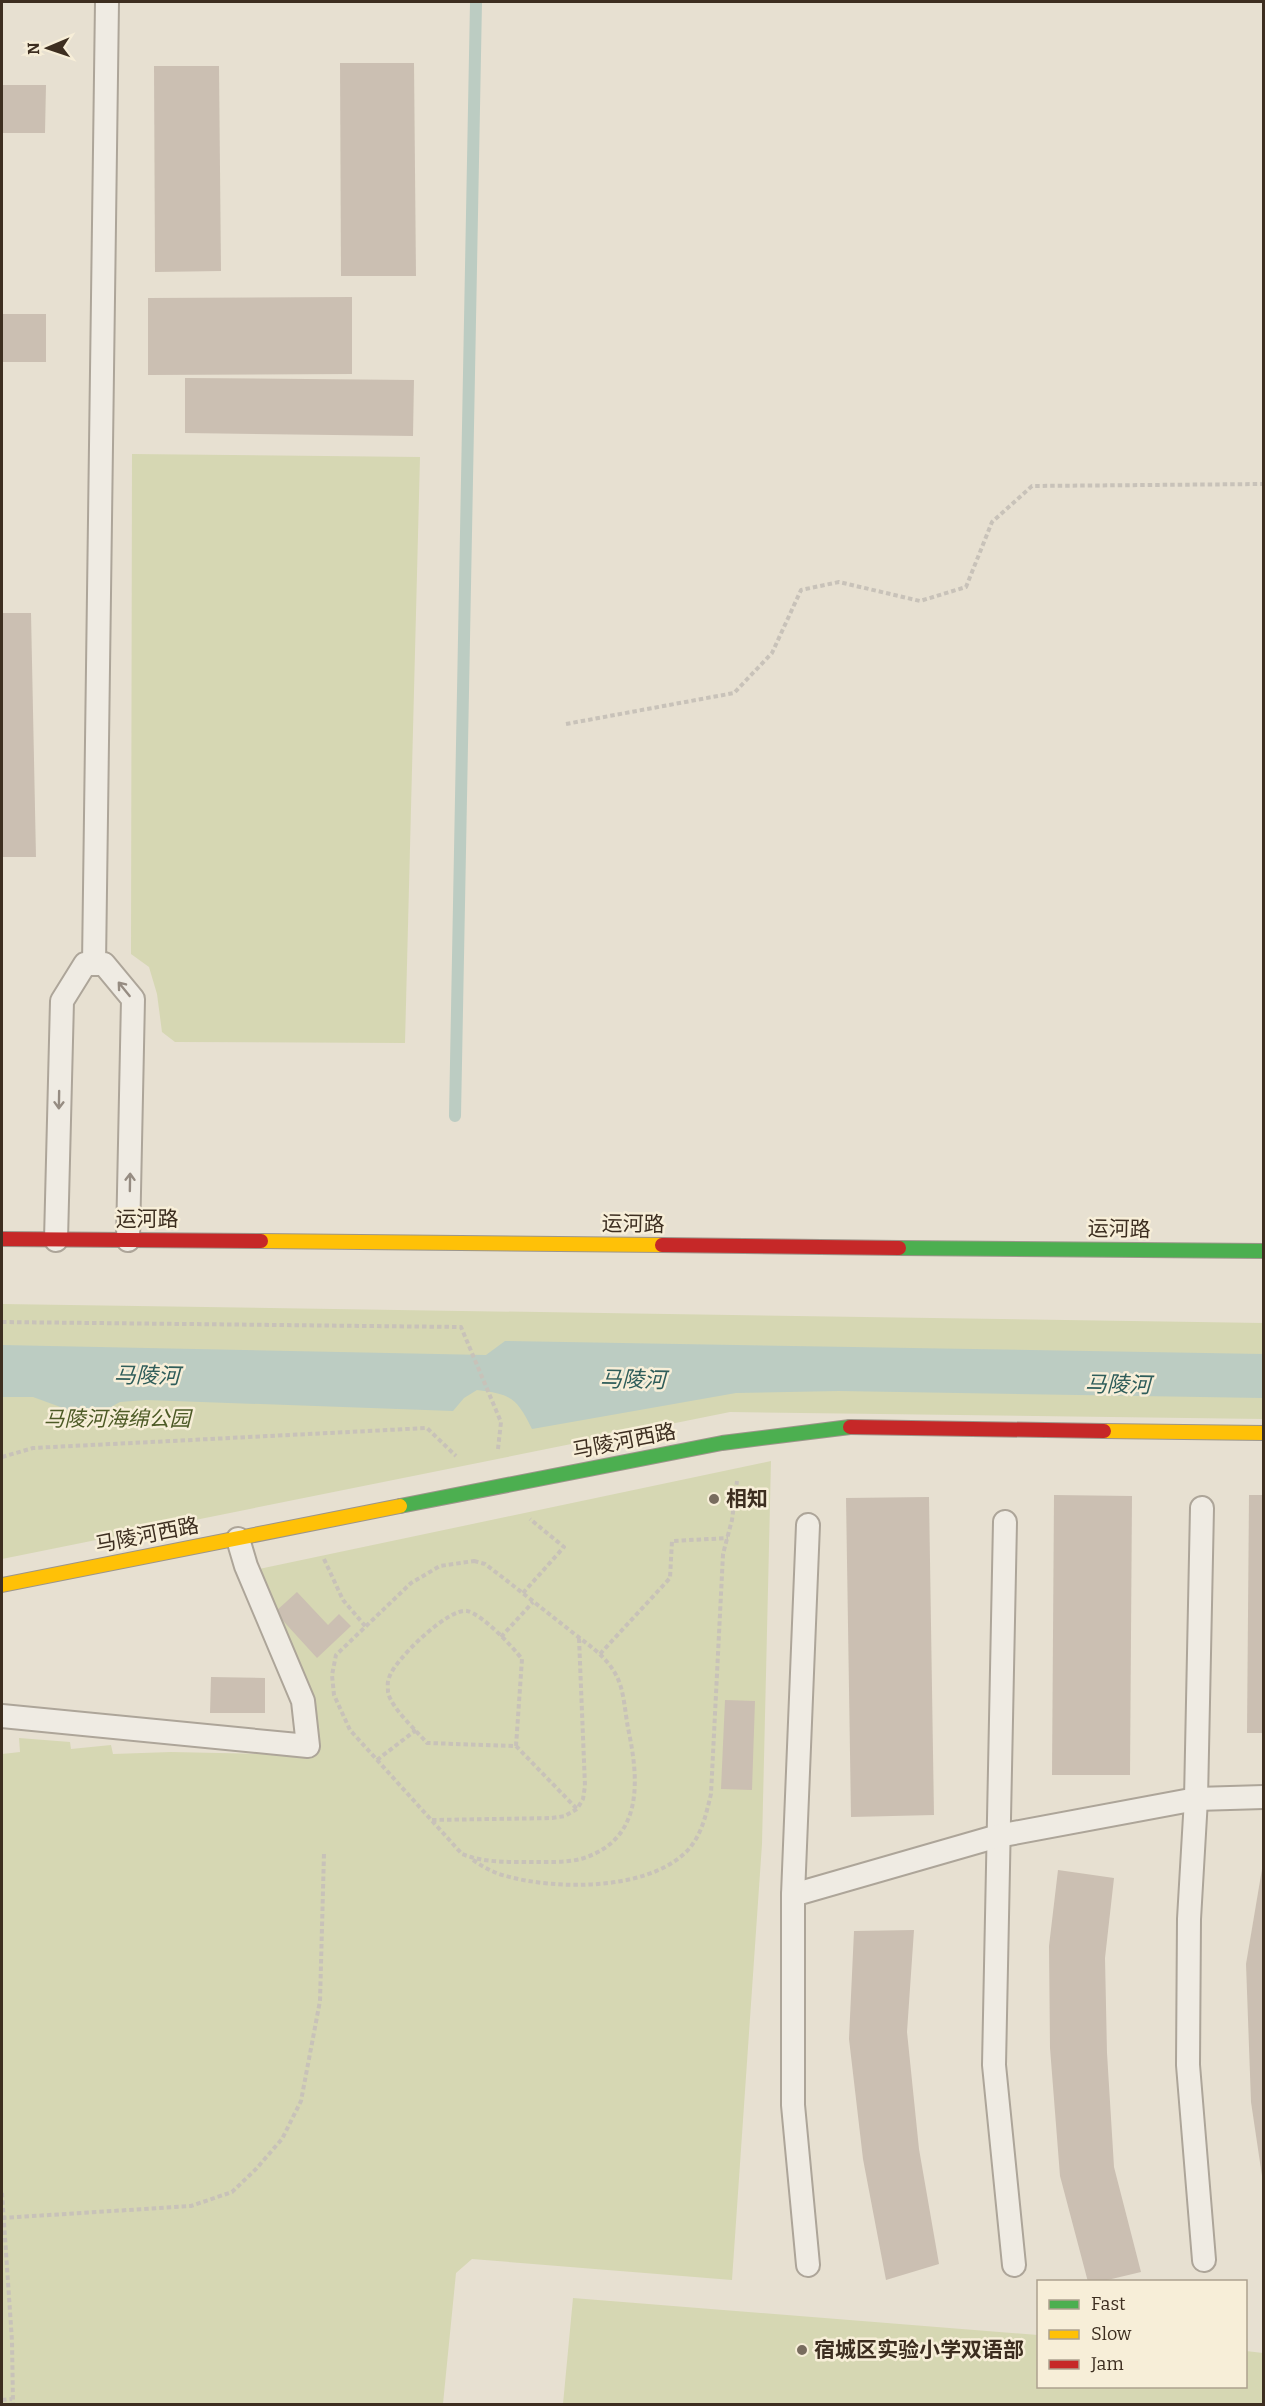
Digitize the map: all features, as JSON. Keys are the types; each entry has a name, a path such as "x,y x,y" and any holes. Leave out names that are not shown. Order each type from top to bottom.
{"street":[{"name":"运河路","path":"2,1239 1263,1251"},
{"name":"马陵河西路","path":"2,1585 738,1441 851,1427 1263,1433"}],"lane":[{"path":"94,964 107,2"},
{"path":"56,1240 62,1001 85,964 104,964 133,999 128,1240"},
{"path":"1202,1508 1196,1799 1189,1919 1188,2065 1203,2260"},
{"path":"1005,1522 994,2065 1014,2265"},
{"path":"808,1525 793,1895 793,2105 808,2265"},
{"path":"2,1716 308,1746 303,1701 246,1566 238,1539"},
{"path":"793,1895 998,1836 1196,1799 1263,1797"}],"path":[{"path":"566,724 734,693 772,653 801,591 839,582 920,601 966,587 992,522 1032,486 1263,484"},
{"path":"2,1322 461,1327 501,1422"},
{"path":"2,1456 33,1448 427,1428 492,1489 564,1546 524,1593"},
{"path":"462,1854 476,1860 561,1862 582,1858 601,1850 617,1839 629,1817 635,1793 636,1763 618,1676 600,1654 524,1593 485,1564 474,1561 440,1566 423,1574 336,1655 332,1675 334,1695 350,1730 462,1854 489,1870 531,1882 563,1884 629,1880 662,1869 686,1851 702,1828 711,1794 723,1554 736,1501 738,1441"},
{"path":"310,1525 343,1600 366,1626"},
{"path":"600,1654 670,1578 672,1541 728,1538"},
{"path":"501,1637 534,1602"},
{"path":"516,1746 522,1659 514,1648 476,1615 465,1610 454,1613 442,1620 395,1666 389,1677 390,1700 427,1743 516,1746 577,1809"},
{"path":"431,1820 552,1818 577,1809 583,1799 585,1779 579,1638"},
{"path":"377,1760 416,1730"},
{"path":"2,2218 191,2206 232,2192 256,2169 282,2139 301,2101 320,2001 324,1853"},
{"path":"2,2193 12,2342 13,2404"},
{"path":"2,2400 12,2399"}],"green space":[{"path":"132,454 420,457 405,1043 175,1042 162,1032 157,994 149,967 131,954"},
{"name":"马陵河海绵公园","path":"2,1304 1263,1323 1263,1419 730,1412 2,1559"},
{"path":"771,1461 762,1844 732,2280 472,2259 456,2273 443,2404 2,2404 2,1754 20,1752 19,1738 70,1742 71,1749 111,1745 113,1754 171,1752 310,1755 259,1569"},
{"name":"宿城区实验小学双语部","path":"573,2298 1037,2335 1037,2388 1247,2388 1247,2351 1263,2353 1263,2404 563,2404"}],"water":[{"name":"马陵河","path":"505,1341 1263,1354 1263,1398 839,1391 736,1393 532,1429 522,1410 512,1399 498,1393 477,1390 464,1398 453,1411 146,1400 120,1402 102,1412 74,1412 33,1397 2,1397 2,1345 486,1355"}],"building":[{"path":"340,63 414,63 416,276 341,276"},
{"path":"154,66 219,66 221,271 155,272"},
{"path":"2,85 46,85 45,133 2,133"},
{"path":"352,297 352,374 148,375 148,298"},
{"path":"2,314 46,314 46,362 2,362"},
{"path":"185,378 414,380 413,436 185,433"},
{"path":"2,613 31,613 36,857 2,857"},
{"path":"1054,1495 1132,1496 1130,1775 1052,1775"},
{"path":"1249,1495 1264,1495 1264,1733 1247,1733"},
{"path":"929,1497 934,1815 851,1817 846,1498"},
{"path":"297,1592 328,1625 339,1614 351,1626 317,1658 275,1612"},
{"path":"211,1677 265,1678 265,1713 210,1713"},
{"path":"725,1700 755,1701 752,1790 721,1789"},
{"path":"1262,1869 1264,2176 1262,2176 1251,2102 1246,1964"},
{"path":"1058,1870 1114,1878 1105,1958 1107,2053 1114,2167 1141,2272 1107,2280 1087,2280 1060,2176 1050,2048 1049,1946"},
{"path":"914,1930 907,2032 919,2149 939,2264 886,2280 863,2159 849,2039 854,1931"}],"waterway":[{"path":"455,1116 476,2"}],"traffic: fast":[{"path":"899,1248 1264,1251"},
{"path":"400,1506 722,1443 850,1427"}],"traffic: slow":[{"path":"261,1241 662,1245"},
{"path":"1104,1431 1264,1433"},
{"path":"2,1585 400,1506"}],"traffic: jam":[{"path":"2,1239 261,1241"},
{"path":"662,1245 899,1248"},
{"path":"850,1427 1104,1431"}],"place":[{"name":"相知","path":"714,1499"},
{"name":"宿城区实验小学双语部","path":"802,2350"}]}
